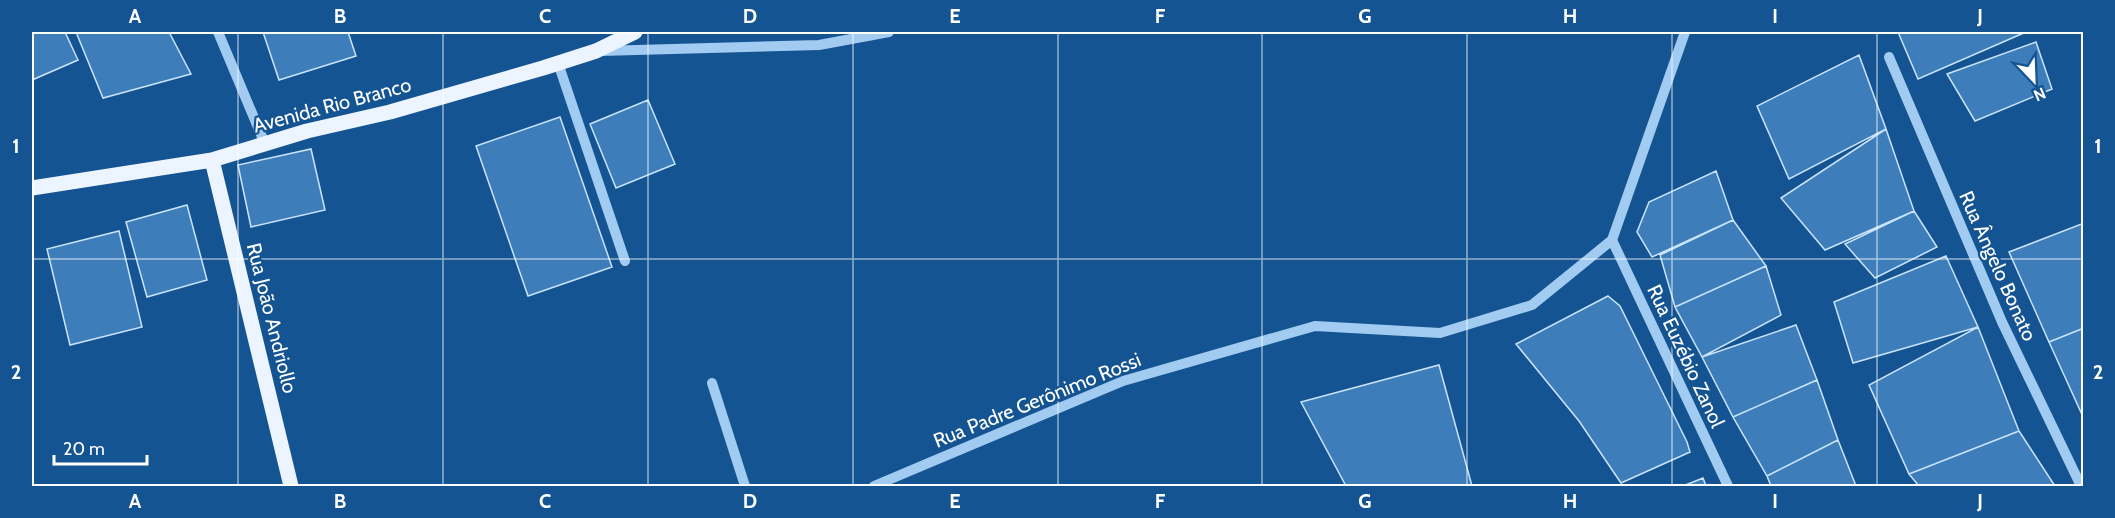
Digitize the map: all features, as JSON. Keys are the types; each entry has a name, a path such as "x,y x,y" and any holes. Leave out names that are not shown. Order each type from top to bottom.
{"main road":[{"name":"Avenida Rio Branco","path":"32,188 212,160 307,131 390,112 558,63 596,51 635,32"},
{"name":"Rua João Andriollo","path":"212,160 291,486"}],"street":[{"path":"218,32 265,144"},
{"path":"596,51 819,45 889,32"},
{"path":"1612,240 1685,32"},
{"name":"Rua Ângelo Bonato","path":"1888,57 2002,322 2082,486"},
{"path":"558,63 625,261"},
{"name":"Rua Padre Gerônimo Rossi","path":"874,486 1123,381 1315,326 1440,333 1532,305 1612,240"},
{"name":"Rua Euzébio Zanol","path":"1612,240 1728,486"},
{"path":"712,383 745,486"}],"building":[{"path":"32,32 65,32 78,60 32,80"},
{"path":"76,32 169,32 191,74 103,98"},
{"path":"263,32 348,32 356,56 279,80"},
{"path":"1898,32 2026,32 1918,79"},
{"path":"2036,42 2052,89 1975,121 1947,74"},
{"path":"1859,55 1886,129 1789,179 1757,106"},
{"path":"648,100 675,164 616,188 590,124"},
{"path":"560,117 612,267 528,296 476,146"},
{"path":"1886,129 1914,211 1825,250 1781,198"},
{"path":"311,149 325,210 251,227 238,165"},
{"path":"1716,171 1733,220 1652,257 1637,232 1649,202"},
{"path":"187,205 207,280 147,297 126,222"},
{"path":"1914,211 1937,247 1875,278 1845,244"},
{"path":"1733,220 1766,266 1675,307 1660,255"},
{"path":"2084,223 2084,328 2049,342 2009,252"},
{"path":"119,231 142,327 70,345 47,249"},
{"path":"1946,256 1978,327 1853,363 1834,302"},
{"path":"1766,266 1781,315 1702,357 1675,307"},
{"path":"1608,296 1620,306 1690,452 1621,483 1579,421 1516,344"},
{"path":"1796,325 1817,380 1733,417 1702,357"},
{"path":"1978,327 2019,431 1909,474 1869,385"},
{"path":"2084,328 2084,419 2049,342"},
{"path":"1439,365 1472,486 1346,486 1301,402"},
{"path":"1817,380 1838,440 1767,476 1733,417"},
{"path":"2019,431 2055,486 1919,486 1909,474"},
{"path":"1838,440 1856,486 1771,486 1767,476"},
{"path":"1703,478 1706,486 1683,486"}]}
